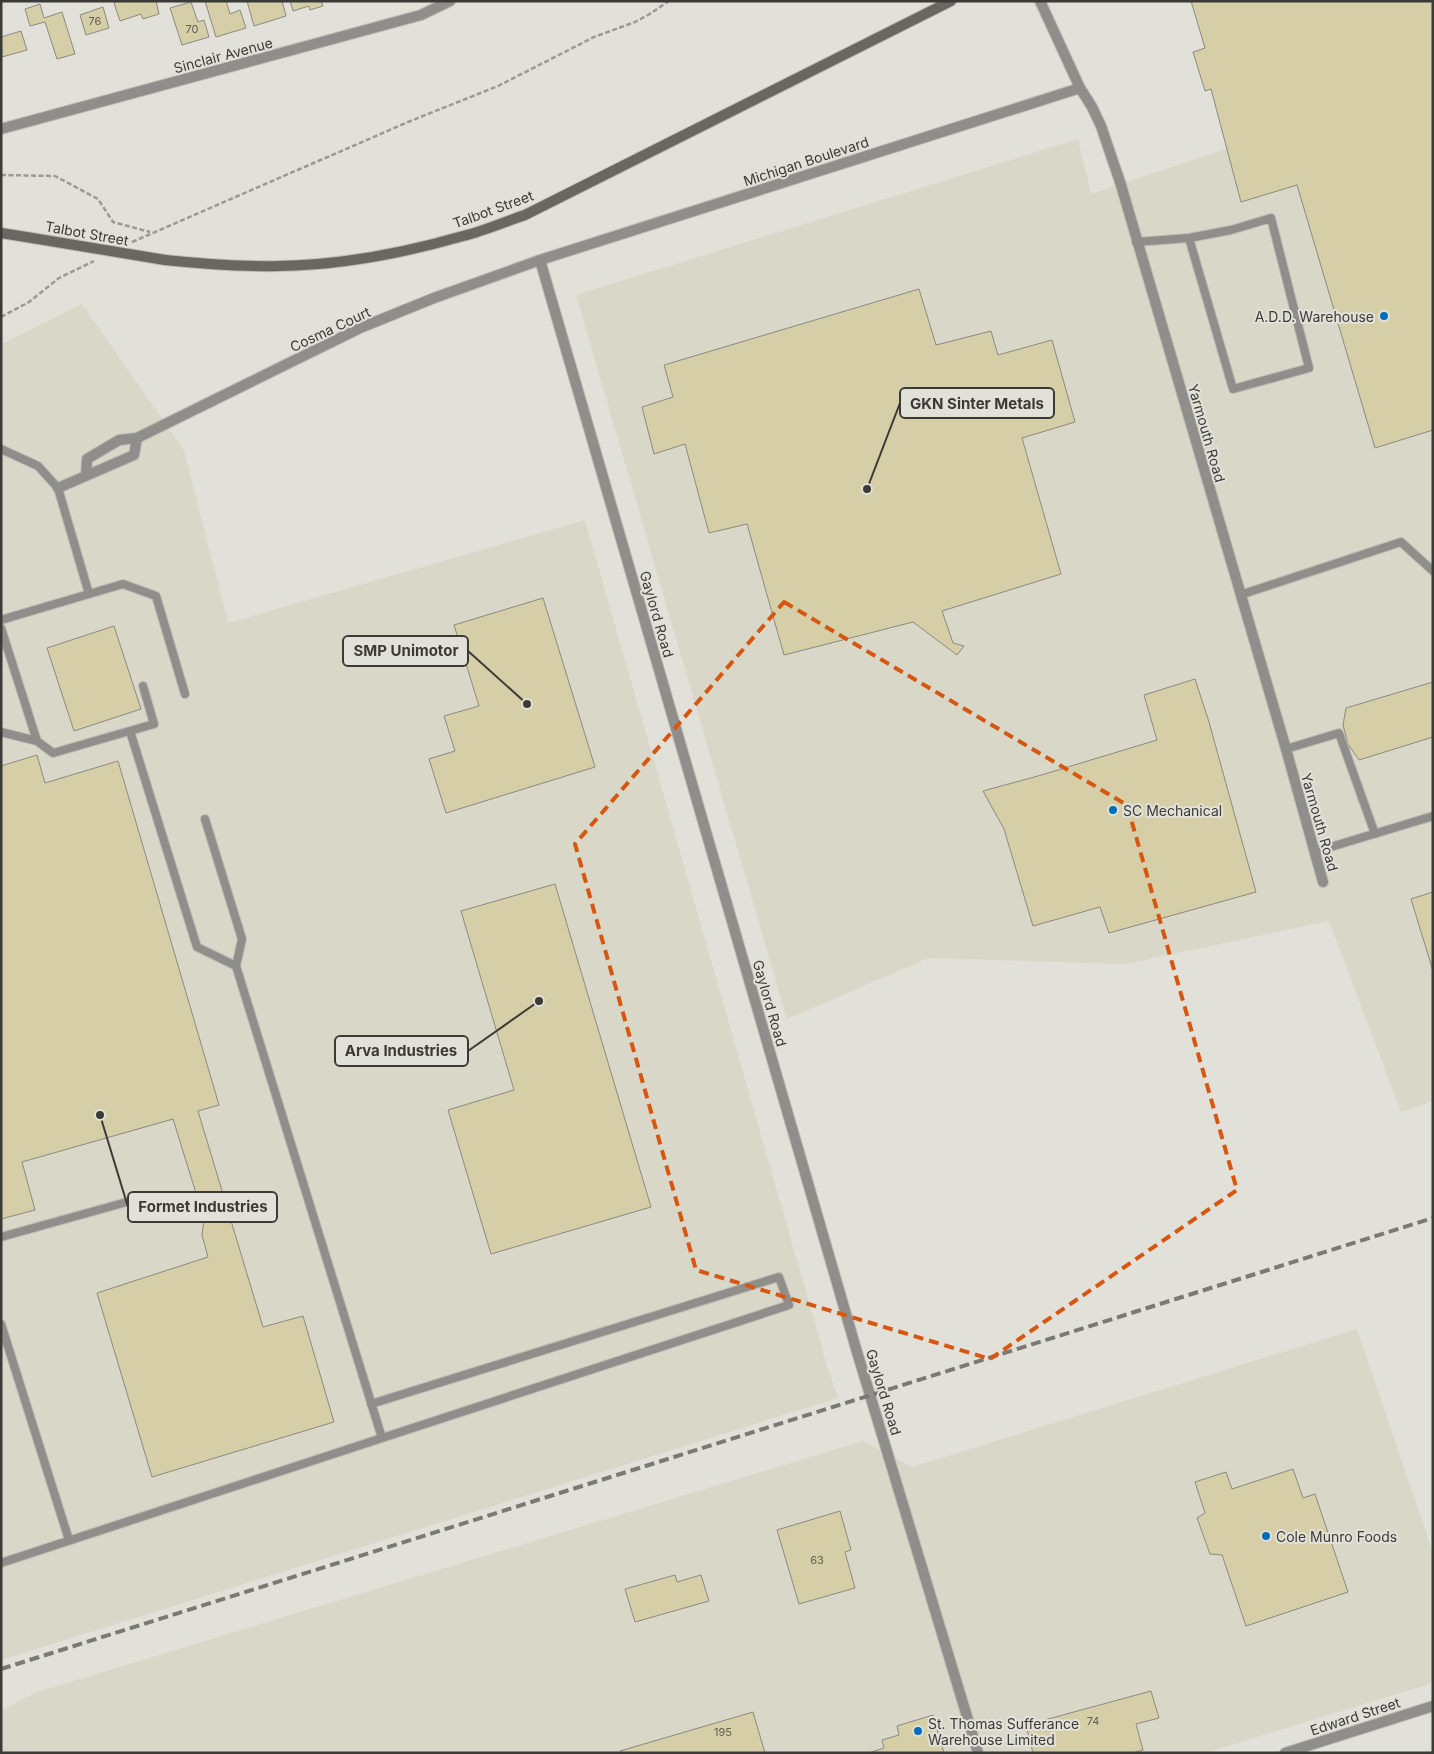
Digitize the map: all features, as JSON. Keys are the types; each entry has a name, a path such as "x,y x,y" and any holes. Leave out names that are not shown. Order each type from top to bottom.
{"main road":[{"name":"Talbot Street","path":"1,234 164,260 221,266 280,266 343,262 404,251 465,236 525,214 951,1"}],"street":[{"name":"Sinclair Avenue","path":"1,129 421,15 450,1"},
{"name":"Yarmouth Road","path":"1040,1 1080,88 1102,126 1286,749 1323,882"},
{"name":"Michigan Boulevard","path":"540,260 1080,88"},
{"name":"Cosma Court","path":"86,476 87,459 119,440 138,438 360,328 434,298 540,260"},
{"name":"Gaylord Road","path":"540,260 857,1352 978,1753"},
{"path":"58,488 134,455 138,438"},
{"name":"Edward Street","path":"1285,1753 1433,1706"}],"lane":[{"path":"1136,242 1189,238 1231,230 1271,218 1309,368 1234,389 1189,238"},
{"path":"1,449 38,466 58,488 88,594"},
{"path":"1240,595 1401,542 1433,571"},
{"path":"1,620 123,584 156,596 185,694"},
{"path":"1,628 37,740"},
{"path":"1,732 37,740 53,753 154,724 143,686"},
{"path":"130,731 198,947 236,966"},
{"path":"1286,749 1340,734 1375,834"},
{"path":"1314,852 1433,816"},
{"path":"205,819 242,939 236,966 382,1438"},
{"path":"1,1237 134,1200"},
{"path":"1,1563 789,1305 779,1277 371,1404"},
{"path":"1,1325 69,1540"}],"path":[{"path":"126,245 408,122 498,86 594,37 635,22 669,1"},
{"path":"1,175 56,176 98,199 113,222 151,233"},
{"path":"1,317 29,302 58,278 101,257"}],"highlighted area":[{"path":"784,602 1127,805 1237,1190 990,1359 696,1270 575,844"}],"shaded area":[{"path":"1433,79 1433,1101 1401,1112 1329,921 1126,964 929,958 787,1019 576,295 1078,139 1091,194"},
{"path":"82,304 184,450 228,623 585,520 827,1366 838,1398 1,1660 1,344"},
{"path":"1357,1329 1433,1553 1433,1683 1205,1753 1,1753 1,1711 34,1693 863,1441 912,1467"}],"building":[{"path":"119,1 156,1 159,14 143,19 141,14 120,21 114,3"},
{"path":"205,1 226,1 230,14 240,10 246,28 216,37"},
{"path":"247,1 282,1 286,16 254,26"},
{"path":"290,1 321,1 323,6 310,10 309,6 293,11"},
{"name":"A.D.D. Warehouse","path":"1191,1 1433,1 1433,430 1375,448 1297,185 1241,202 1211,89 1205,91 1193,52 1205,48"},
{"path":"191,2 198,22 204,20 209,37 182,45 170,8"},
{"path":"40,4 44,18 62,12 75,54 57,59 45,22 30,26 25,9"},
{"path":"103,7 109,28 86,35 80,15"},
{"path":"21,31 27,50 2,57 1,37"},
{"path":"919,289 936,345 991,331 998,355 1052,340 1075,422 1022,438 1061,574 942,611 953,643 964,646 957,655 913,622 784,655 747,524 709,533 685,444 654,454 642,407 673,397 664,365"},
{"path":"543,598 595,767 446,813 429,759 455,751 444,716 479,706 454,625"},
{"path":"114,626 141,709 74,731 47,648"},
{"name":"SC Mechanical","path":"1195,679 1209,722 1256,892 1109,933 1100,907 1033,926 1004,829 983,791 1157,740 1144,695"},
{"path":"1433,682 1433,737 1359,760 1348,744 1343,725 1346,708"},
{"path":"37,755 45,783 118,761 219,1105 198,1111 263,1327 303,1316 334,1422 152,1477 97,1293 208,1257 202,1235 204,1219 173,1119 22,1162 35,1210 1,1219 1,766"},
{"path":"555,884 651,1207 491,1254 448,1110 514,1090 461,911"},
{"path":"1433,892 1433,971 1411,899"},
{"name":"Cole Munro Foods","path":"1293,1469 1303,1498 1315,1494 1348,1592 1246,1626 1222,1555 1210,1554 1197,1518 1205,1513 1195,1482 1226,1472 1232,1489"},
{"path":"840,1511 851,1550 845,1552 855,1588 799,1604 777,1530"},
{"path":"675,1575 677,1582 701,1575 709,1601 635,1622 625,1589"},
{"path":"1151,1691 1159,1718 1136,1724 1143,1750 1133,1753 1033,1753 1026,1725"},
{"path":"753,1712 765,1753 621,1753 620,1751"},
{"name":"St. Thomas Sufferance Warehouse Limited","path":"933,1715 944,1753 869,1753 884,1748 882,1740 899,1735 897,1726"}],"railway":[{"path":"1,1669 1433,1218"}],"place":[{"name":"A.D.D. Warehouse","path":"1384,316"},
{"name":"GKN Sinter Metals","path":"867,489"},
{"name":"SMP Unimotor","path":"527,704"},
{"name":"SC Mechanical","path":"1113,810"},
{"name":"Arva Industries","path":"539,1001"},
{"name":"Formet Industries","path":"100,1115"},
{"name":"Cole Munro Foods","path":"1266,1536"},
{"name":"St. Thomas Sufferance Warehouse Limited","path":"918,1731"}]}
